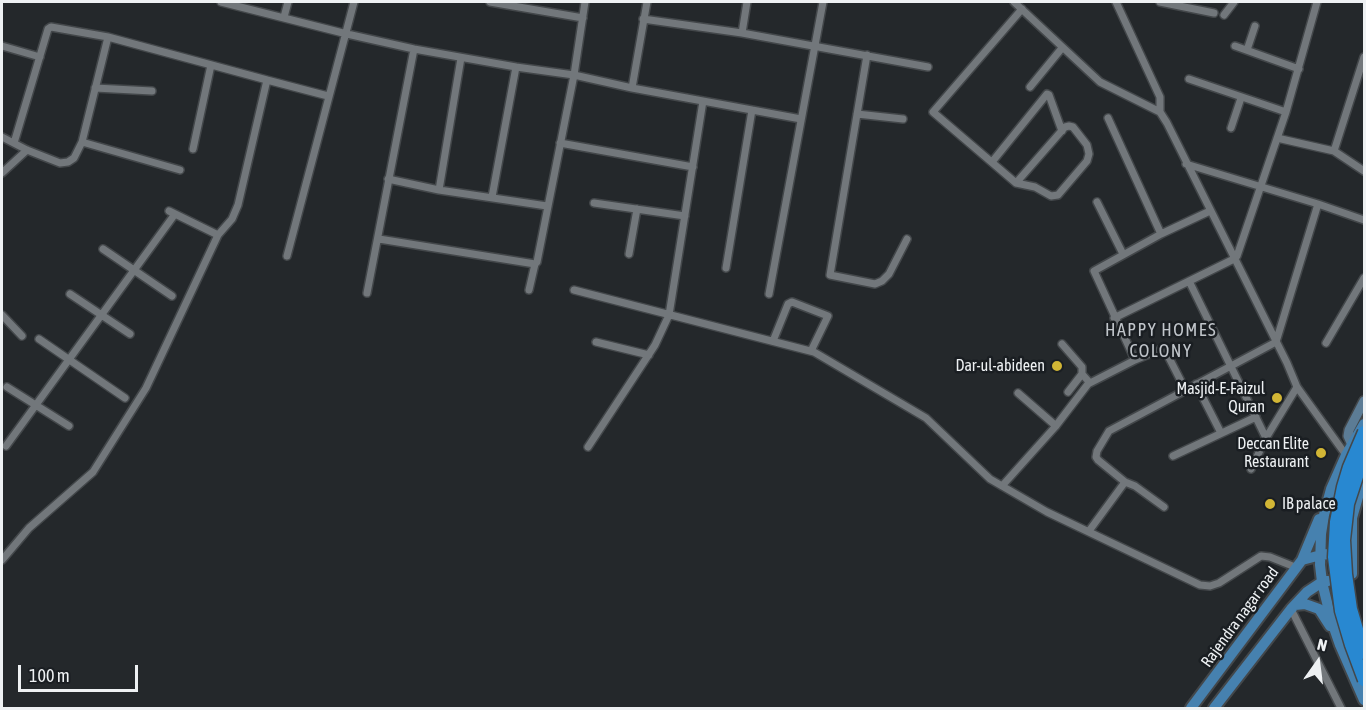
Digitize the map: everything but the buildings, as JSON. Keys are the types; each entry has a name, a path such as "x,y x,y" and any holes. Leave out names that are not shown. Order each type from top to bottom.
{"highway":[{"path":"1365,432 1349,467 1343,487 1336,522 1334,557 1341,611 1365,680"},
{"path":"1365,455 1348,504 1344,540 1351,609 1365,652"}],"main road":[{"path":"1298,563 1349,450 1365,424"},
{"path":"1365,476 1352,518 1352,578 1357,613 1365,633"},
{"path":"1331,489 1324,515 1321,555 1322,582 1340,645"},
{"name":"Rajendra nagar road","path":"1191,708 1298,563 1321,555 1352,551"},
{"path":"1322,582 1352,578"},
{"name":"Rajendra nagar road","path":"1214,708 1294,607 1307,592 1322,582"},
{"path":"1294,607 1305,604 1319,609 1340,645 1365,700"}],"street":[{"path":"221,2 414,49 516,68 574,75 801,119"},
{"path":"284,17 288,2"},
{"path":"287,255 354,2"},
{"path":"490,2 583,18"},
{"path":"529,290 537,262 574,75 585,2"},
{"path":"632,88 647,2"},
{"path":"742,33 747,2"},
{"path":"769,294 813,45 823,2"},
{"path":"1014,2 1100,82 1160,112 1297,387 1349,450"},
{"path":"1116,2 1160,97 1160,112"},
{"path":"1160,2 1214,12"},
{"path":"1224,15 1234,2"},
{"path":"1114,318 1234,259 1239,252 1286,112 1317,2"},
{"path":"1016,183 1069,126 1073,127 1087,145 1089,154 1087,160 1058,195 1052,196 1035,187 1016,183 933,112 1022,9"},
{"path":"643,19 742,33 928,67"},
{"path":"1247,50 1255,26"},
{"path":"14,143 51,27 108,37 328,96"},
{"path":"2,137 60,163 74,158 82,142 108,37"},
{"path":"2,46 40,57"},
{"path":"1235,46 1299,69"},
{"path":"1030,87 1062,48"},
{"path":"367,293 414,49"},
{"path":"867,55 830,275 875,284 882,281 889,274 908,239"},
{"path":"1334,151 1365,57"},
{"path":"439,190 461,58"},
{"path":"193,149 211,65"},
{"path":"492,197 516,68"},
{"path":"1189,79 1286,112"},
{"path":"2,560 29,528 93,472 146,388 218,235 232,219 238,205 267,80"},
{"path":"95,88 152,92"},
{"path":"992,162 1047,94 1062,131"},
{"path":"1232,128 1241,98"},
{"path":"588,447 659,339 669,315 703,101"},
{"path":"726,268 753,110"},
{"path":"857,114 903,119"},
{"path":"1108,118 1161,234"},
{"path":"1277,138 1334,151 1365,171"},
{"path":"82,142 180,170"},
{"path":"560,143 693,167"},
{"path":"2,173 27,150"},
{"path":"1186,164 1365,220"},
{"path":"388,179 439,190 547,206"},
{"path":"1097,202 1123,254"},
{"path":"594,203 685,216"},
{"path":"1164,507 1135,486 1125,482 1096,457 1097,451 1109,431 1276,342 1318,204"},
{"path":"629,254 637,209"},
{"path":"1135,360 1094,270 1210,211"},
{"path":"6,446 134,270 172,213 218,235"},
{"path":"379,239 535,264"},
{"path":"103,249 172,296"},
{"path":"1326,344 1365,278"},
{"path":"1189,281 1266,438"},
{"path":"574,290 773,341 784,340 803,345 926,418 990,479 1047,512 1200,585 1210,586 1219,583 1261,556 1298,563"},
{"path":"70,294 130,334"},
{"path":"773,341 788,304 792,302 828,316 811,351"},
{"path":"2,315 22,336"},
{"path":"39,339 125,398"},
{"path":"596,342 649,355"},
{"path":"1062,344 1082,367 1082,374 1068,392"},
{"path":"1002,486 1056,426 1090,383 1164,348 1185,389"},
{"path":"1082,374 1090,383"},
{"path":"1196,384 1221,433"},
{"path":"7,387 69,426"},
{"path":"1251,470 1266,438 1297,387"},
{"path":"1018,393 1056,426"},
{"path":"1349,450 1349,430 1365,401"},
{"path":"1173,456 1256,417"},
{"path":"1089,531 1125,482"},
{"path":"1294,607 1341,708"}],"place":[{"name":"Dar-ul-abideen","path":"1057,366"},
{"name":"Masjid-E-Faizul Quran","path":"1277,398"},
{"name":"Deccan Elite Restaurant","path":"1321,453"},
{"name":"IB palace","path":"1270,504"}],"district":[{"name":"HAPPY HOMES COLONY","path":"1161,340"}]}
